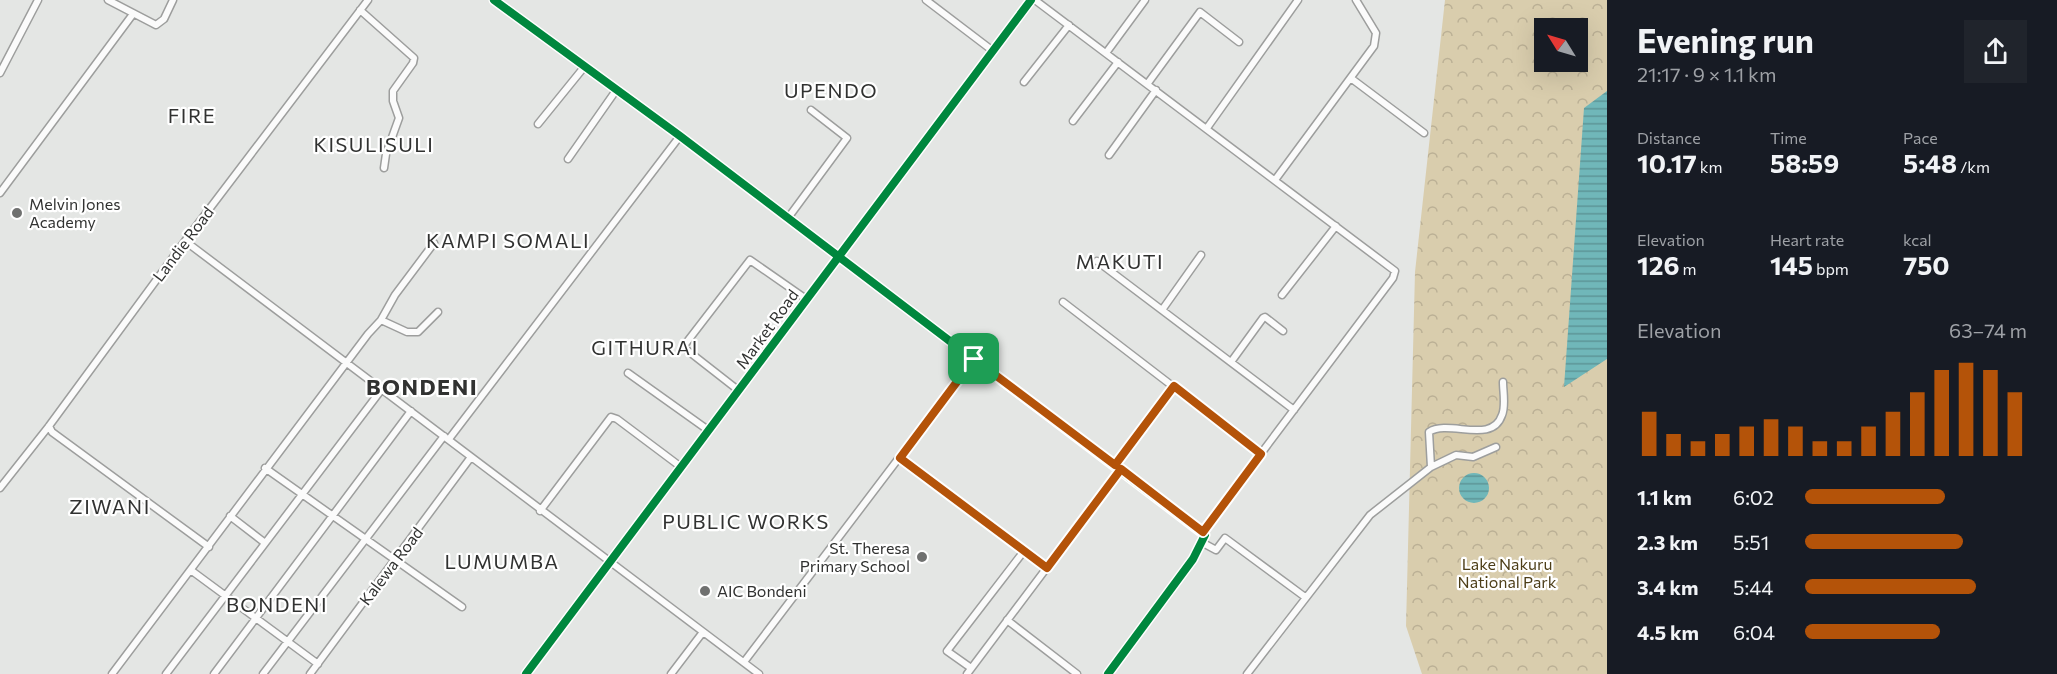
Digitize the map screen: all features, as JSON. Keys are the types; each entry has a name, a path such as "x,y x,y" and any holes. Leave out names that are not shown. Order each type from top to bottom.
{"street":[{"path":"0,73 38,0"},
{"path":"108,0 156,25 164,19 173,0"},
{"path":"124,8 128,0"},
{"name":"Landie Road","path":"0,488 368,0"},
{"path":"495,0 680,136 1203,532 1205,535 1203,543 1108,674"},
{"path":"926,0 993,51"},
{"path":"1033,0 1148,83 1395,271 1393,278 1203,532"},
{"name":"Market Road","path":"526,674 612,562 838,256 1033,0"},
{"path":"1106,52 1145,0"},
{"path":"1207,128 1298,0"},
{"path":"1275,180 1352,79 1374,46 1376,38 1373,27 1356,0"},
{"path":"360,10 414,57 413,63 393,91 393,101 399,118 386,154 384,168"},
{"path":"1148,83 1200,12 1239,42"},
{"path":"0,193 133,14"},
{"path":"1024,82 1069,25"},
{"path":"1072,121 1119,62"},
{"path":"538,124 585,66"},
{"path":"1352,79 1424,133"},
{"path":"568,159 617,89"},
{"path":"1109,155 1156,90"},
{"path":"788,218 847,138 811,110"},
{"path":"263,674 365,538 446,438 680,136"},
{"path":"1282,295 1336,226"},
{"path":"185,241 759,674"},
{"path":"112,674 192,571 265,468 345,363 381,320 395,295 434,243"},
{"path":"1162,310 1201,255"},
{"path":"738,390 683,347 701,320 750,260 806,299"},
{"path":"1097,261 1294,410"},
{"path":"1063,302 1261,454"},
{"path":"381,320 407,332 418,332 438,312"},
{"path":"1231,362 1263,318 1283,331"},
{"path":"744,662 974,359"},
{"path":"628,373 708,430"},
{"path":"1431,467 1429,432 1436,427 1488,429 1497,425 1503,414 1503,381"},
{"path":"1024,551 947,651 968,671 1047,568 1174,386"},
{"path":"166,674 382,389"},
{"path":"214,674 411,411"},
{"path":"540,510 611,417 617,419 681,467"},
{"path":"49,426 52,432 209,547"},
{"path":"1246,674 1370,515 1431,467 1456,455 1473,457 1496,447"},
{"name":"Kalewa Road","path":"314,669 471,457"},
{"path":"900,458 1047,568"},
{"path":"265,468 462,606"},
{"path":"230,516 265,543"},
{"path":"1203,543 1213,548 1225,538 1305,597"},
{"path":"192,571 287,641 321,674"},
{"path":"1007,620 1077,674"},
{"path":"675,673 703,632"}],"green space":[{"name":"Lake Nakuru National Park","path":"1445,0 1607,0 1607,674 1422,674 1406,626 1415,272"}],"water":[{"path":"1607,91 1607,359 1564,387 1584,108"},
{"path":"1474,473 1480,474 1488,482 1488,494 1480,502 1474,503 1468,502 1460,494 1459,488 1460,482 1468,474"}],"waterway":[{"path":"596,114 609,95"},
{"path":"806,295 834,257"}],"cycle path":[{"path":"494,0 680,136 1205,535 1193,559 1108,674"},
{"path":"526,674 1031,0"}],"place":[{"name":"Melvin Jones Academy","path":"17,213"},
{"name":"St. Theresa Primary School","path":"922,557"},
{"name":"AIC Bondeni","path":"705,591"}],"district":[{"name":"UPENDO","path":"831,91"},
{"name":"FIRE","path":"192,116"},
{"name":"KISULISULI","path":"374,145"},
{"name":"KAMPI SOMALI","path":"508,241"},
{"name":"MAKUTI","path":"1120,262"},
{"name":"GITHURAI","path":"645,348"},
{"name":"BONDENI","path":"422,387"},
{"name":"ZIWANI","path":"110,507"},
{"name":"PUBLIC WORKS","path":"746,522"},
{"name":"LUMUMBA","path":"502,562"},
{"name":"BONDENI","path":"277,605"}],"route":[{"path":"974,359 1115,465 1174,386 1261,454 1203,532 1121,469 1047,568 900,458 974,359"}]}
